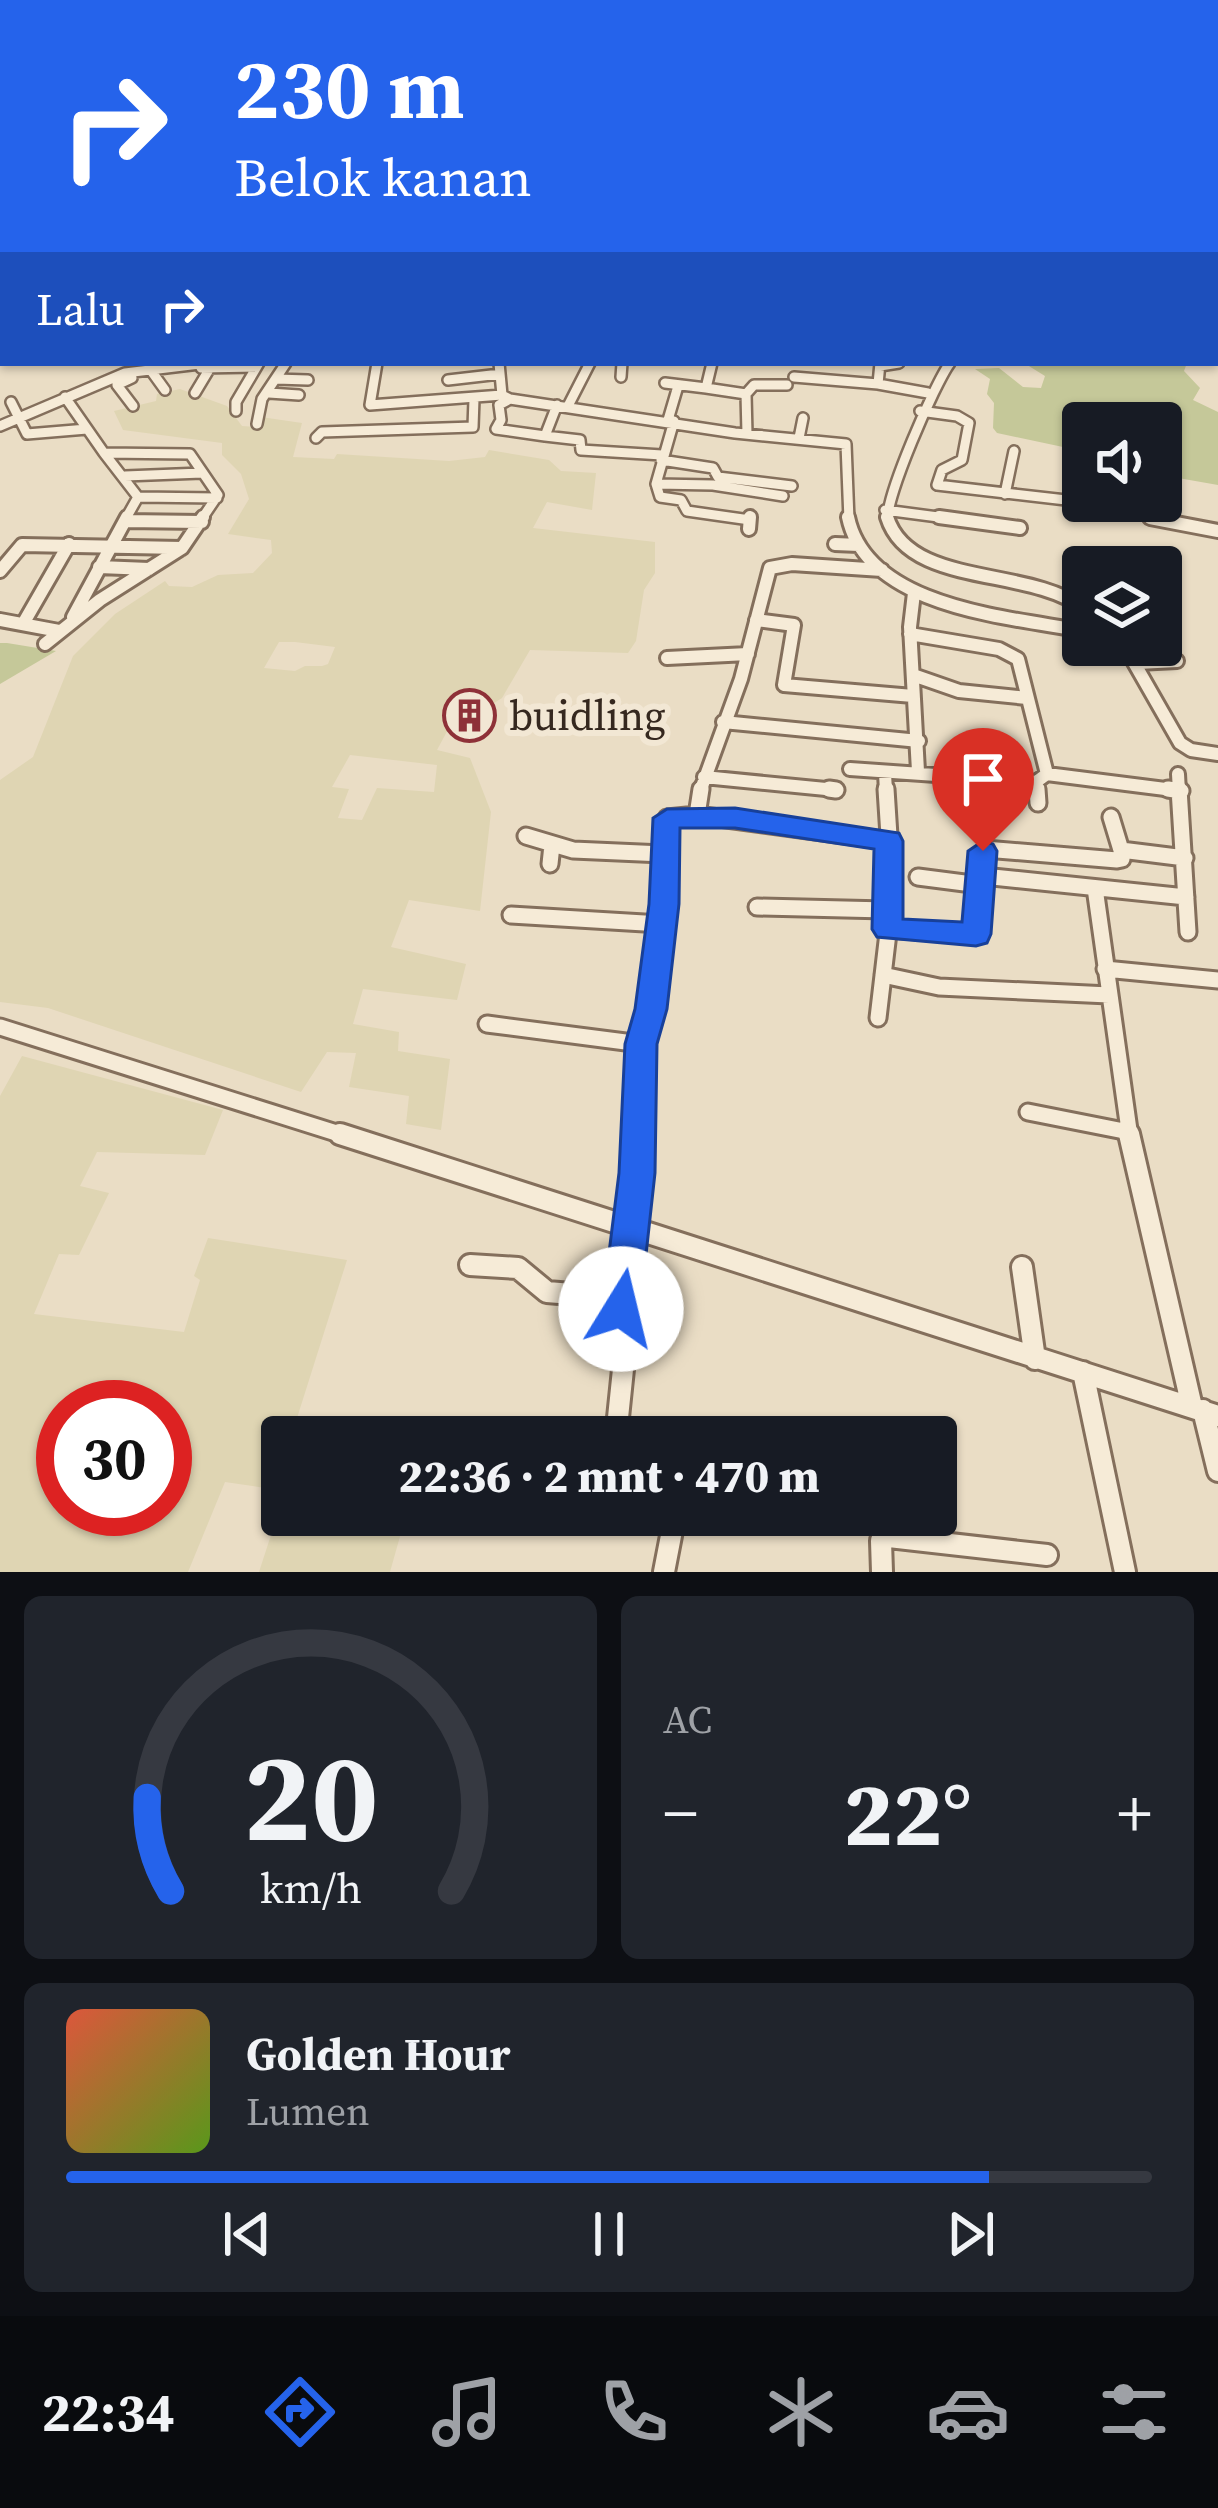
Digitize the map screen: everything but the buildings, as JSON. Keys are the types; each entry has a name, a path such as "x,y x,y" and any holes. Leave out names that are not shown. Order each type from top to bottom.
{"street":[{"path":"0,426 134,371 173,366"},
{"path":"133,406 117,385 152,372 201,366"},
{"path":"195,393 208,366"},
{"path":"236,411 236,402 256,366"},
{"path":"257,424 262,399 284,366"},
{"path":"376,366 370,405 506,397 846,444 850,525 859,545 882,570 914,592 1062,626"},
{"path":"544,436 588,366"},
{"path":"621,377 622,366"},
{"path":"706,388 711,366"},
{"path":"824,366 827,379"},
{"path":"878,384 880,366"},
{"path":"885,510 914,446 920,411 948,366"},
{"path":"448,380 500,369 506,397 499,406 501,420 496,429"},
{"path":"152,372 165,390"},
{"path":"276,379 308,380"},
{"path":"748,434 746,394 754,386 827,379 928,393"},
{"path":"665,383 746,394"},
{"path":"678,386 656,484 660,497 681,500 686,511 750,517 749,530"},
{"path":"269,393 299,395"},
{"path":"64,397 137,497"},
{"path":"473,427 474,398"},
{"path":"11,401 16,418 30,434 87,429"},
{"path":"390,432 400,405"},
{"path":"920,411 957,416 969,423 962,460 945,466 937,484 1062,500"},
{"path":"799,438 803,418"},
{"path":"316,438 322,432 496,429 578,439 581,450 662,457 713,468 718,478 787,491 656,484"},
{"path":"1005,494 1014,451"},
{"path":"104,453 190,454 217,498"},
{"path":"125,476 202,473"},
{"path":"137,497 217,498"},
{"path":"72,620 137,497"},
{"path":"45,644 72,620 182,548 217,498"},
{"path":"885,510 1020,528"},
{"path":"885,510 901,542 932,565 1024,579 1062,594"},
{"path":"125,521 202,522"},
{"path":"1173,522 1218,530"},
{"path":"23,623 69,544"},
{"path":"835,544 859,545"},
{"path":"2,573 20,545 182,548"},
{"path":"932,565 939,548"},
{"path":"697,815 704,777 748,654 765,578 776,563 846,574 882,570"},
{"path":"99,567 148,569"},
{"path":"914,592 910,634 918,771"},
{"path":"0,620 59,631"},
{"path":"756,620 794,626 784,685 913,696"},
{"path":"910,634 1014,654 1021,665 1042,778 1038,802"},
{"path":"667,658 748,654"},
{"path":"1139,666 1180,742 1191,750 1218,754"},
{"path":"913,675 979,695 1027,698"},
{"path":"723,722 919,741"},
{"path":"850,770 1179,782 1188,932"},
{"path":"878,1018 887,929 885,773"},
{"path":"978,776 980,815"},
{"path":"704,777 836,790"},
{"path":"618,1416 625,1350 619,1326 631,1227 641,1044 661,924 667,818 697,815 889,841"},
{"path":"887,929 974,936 985,849 1122,859 1111,817"},
{"path":"526,836 552,845 663,854"},
{"path":"550,864 552,845"},
{"path":"1121,850 1185,858"},
{"path":"918,877 1186,897"},
{"path":"1095,888 1129,1132 1218,1471"},
{"path":"758,907 886,910"},
{"path":"511,916 661,924"},
{"path":"1106,969 1218,980"},
{"path":"883,975 939,987 1109,994"},
{"path":"487,1024 641,1044"},
{"path":"0,1027 1204,1411"},
{"path":"1028,1112 1129,1132"},
{"path":"470,1265 518,1268 547,1292 621,1298"},
{"path":"1022,1267 1035,1359"},
{"path":"1083,1372 1125,1572"},
{"path":"664,1572 671,1536"},
{"path":"882,1572 881,1544 886,1537 1047,1555"}],"shaded area":[{"path":"180,389 227,406 242,426 258,427 261,417 302,423 293,457 334,459 337,454 449,461 485,457 489,450 549,460 561,471 596,473 592,510 547,502 533,528 655,542 655,573 644,590 636,641 628,653 530,650 502,698 488,707 465,698 437,750 470,758 491,812 480,911 409,900 391,947 466,964 457,1000 363,989 353,1024 399,1032 398,1051 450,1059 441,1130 406,1124 409,1096 349,1087 356,1053 327,1052 301,1092 48,1008 0,1002 0,780 33,757 73,656 115,614 165,581 169,586 192,587 218,575 253,573 272,553 271,540 228,534 249,499 241,474 222,455 222,443 123,430 114,411 156,401 157,394","holes":["279,642 295,642 335,647 328,664 322,666 295,671 264,668","350,755 437,765 434,792 377,788 362,820 338,818 349,789 332,787"]},
{"path":"22,1056 223,1110 205,1155 97,1152 80,1186 109,1193 79,1255 59,1254 34,1314 184,1332 200,1280 194,1276 208,1238 347,1260 298,1416 261,1416 261,1487 225,1482 188,1572 0,1572 0,1096"},
{"path":"271,1536 400,1536 390,1572 259,1572"}],"green space":[{"path":"1029,366 1186,366 1184,371 1200,388 1193,400 1218,412 1218,485 1182,479 1182,402 1062,402 1062,447 997,433 994,403 987,394 990,379 975,369 999,368 1023,387 1041,388 1045,376"},
{"path":"0,643 7,643 56,651 0,684"}],"place":[{"name":"buidling","path":"470,715"}],"route":[{"path":"621,1309 637,1173 641,1044 651,1009 664,904 667,818 735,818 889,841 887,929 974,936 983,851"}]}
